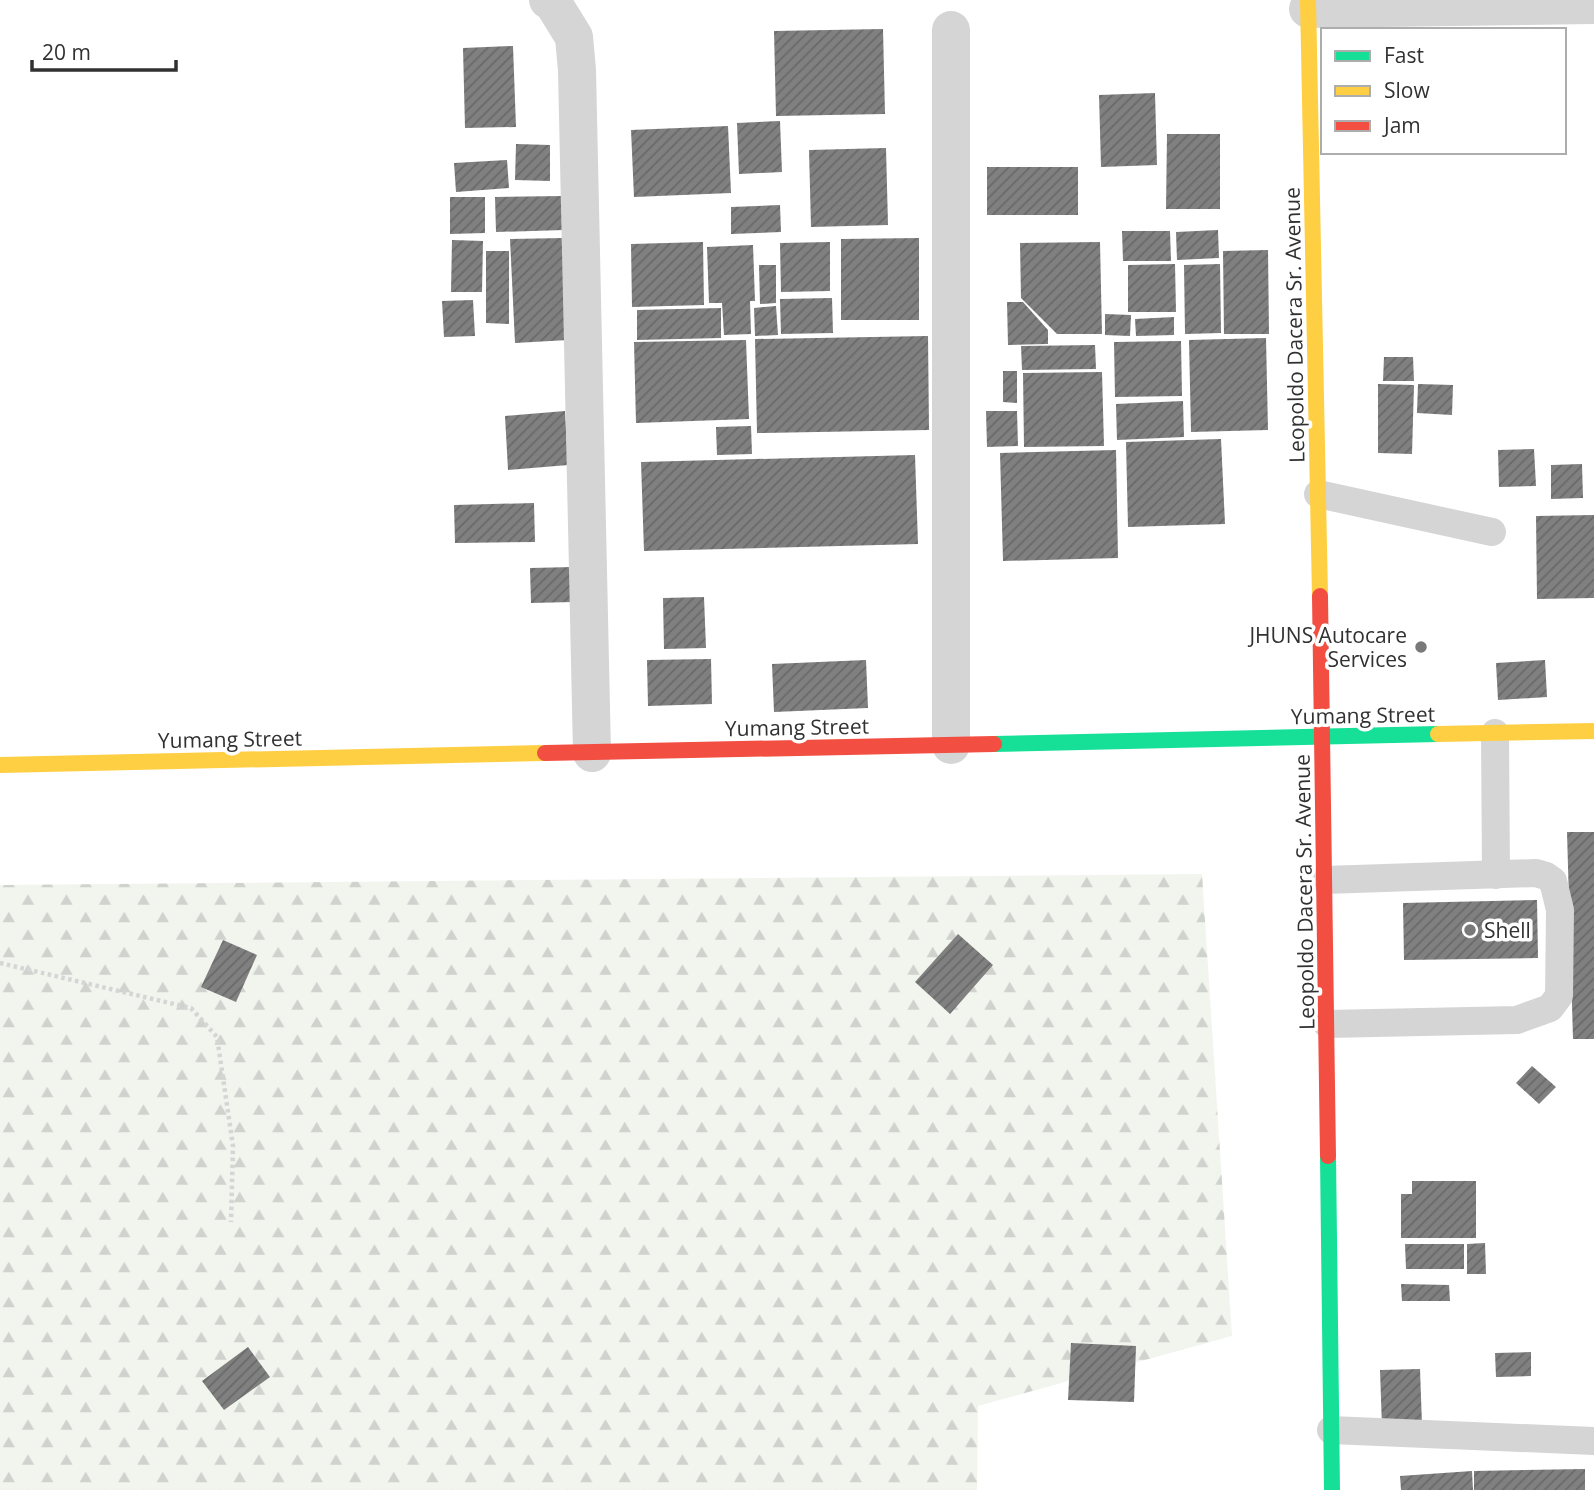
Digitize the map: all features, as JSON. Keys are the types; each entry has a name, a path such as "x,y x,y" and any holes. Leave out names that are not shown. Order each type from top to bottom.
{"main road":[{"name":"Leopoldo Dacera Sr. Avenue","path":"1308,5 1323,737 1332,1490"},
{"name":"Yumang Street","path":"0,765 1594,731"}],"street":[{"path":"548,0 553,3 574,37 577,70 592,753"},
{"path":"1308,5 1594,5"},
{"path":"951,30 951,745"}],"lane":[{"path":"1318,494 1492,532"},
{"path":"1495,733 1496,875"},
{"path":"1325,880 1536,873 1553,881 1560,910 1559,996 1550,1008 1517,1020 1327,1024"},
{"path":"1331,1430 1594,1441"}],"path":[{"path":"0,963 191,1008 209,1027 217,1037 233,1146 231,1222"}],"green space":[{"path":"1202,874 1232,1336 978,1406 977,1490 0,1490 0,885"}],"building":[{"path":"883,29 885,114 776,116 774,31"},
{"path":"513,46 516,127 465,128 463,48"},
{"path":"1155,93 1157,165 1101,167 1099,95"},
{"path":"780,121 782,172 739,174 737,123"},
{"path":"728,126 731,193 634,197 631,130"},
{"path":"1167,134 1220,134 1220,209 1166,209"},
{"path":"516,144 550,145 550,181 515,180"},
{"path":"886,148 888,225 811,227 809,150"},
{"path":"507,160 509,188 456,192 454,163"},
{"path":"987,167 1078,167 1078,215 987,215"},
{"path":"563,196 564,230 496,232 495,197"},
{"path":"450,197 485,197 485,233 450,234"},
{"path":"780,205 781,232 731,234 731,207"},
{"path":"1218,230 1219,258 1177,260 1176,232"},
{"path":"1122,231 1170,231 1171,261 1123,261"},
{"path":"564,238 568,340 515,343 510,239"},
{"path":"919,238 919,320 841,320 841,239"},
{"path":"452,240 483,241 482,292 451,292"},
{"path":"703,242 704,305 632,307 631,244"},
{"path":"830,242 830,291 781,292 780,243"},
{"path":"1100,242 1102,334 1057,334 1021,298 1020,243"},
{"path":"753,245 755,301 750,301 751,334 724,335 722,303 709,303 707,247"},
{"path":"1268,250 1269,334 1224,334 1223,251"},
{"path":"486,251 509,251 509,324 486,323"},
{"path":"1175,264 1176,312 1128,312 1128,265"},
{"path":"1220,264 1221,333 1185,334 1184,265"},
{"path":"759,265 776,265 776,303 760,304"},
{"path":"832,298 833,333 781,334 780,299"},
{"path":"473,300 475,336 444,337 442,301"},
{"path":"1007,302 1023,302 1048,330 1048,344 1008,345"},
{"path":"776,306 778,335 755,336 754,308"},
{"path":"721,308 721,338 637,340 637,310"},
{"path":"1105,314 1131,315 1130,336 1105,335"},
{"path":"1174,317 1174,335 1136,336 1135,319"},
{"path":"928,336 929,430 757,433 755,339"},
{"path":"1266,338 1268,430 1191,432 1189,340"},
{"path":"746,340 749,419 636,423 634,342"},
{"path":"1181,341 1182,396 1115,397 1114,342"},
{"path":"1095,345 1096,369 1022,370 1021,346"},
{"path":"1384,357 1413,357 1414,381 1383,381"},
{"path":"1003,371 1017,371 1017,403 1003,402"},
{"path":"1102,372 1104,446 1024,447 1023,373"},
{"path":"1378,384 1414,385 1412,454 1378,453"},
{"path":"1418,384 1453,385 1452,415 1417,413"},
{"path":"1183,401 1184,437 1117,440 1116,404"},
{"path":"565,411 568,465 508,470 505,416"},
{"path":"986,411 1017,411 1018,446 987,447"},
{"path":"751,426 752,454 717,455 716,427"},
{"path":"1221,439 1225,524 1128,527 1126,442"},
{"path":"1534,449 1536,486 1499,487 1498,450"},
{"path":"1116,450 1118,558 1003,561 1000,453"},
{"path":"915,455 918,544 644,551 641,462"},
{"path":"1582,464 1583,498 1551,499 1551,465"},
{"path":"534,503 535,542 455,543 454,505"},
{"path":"1594,515 1594,598 1537,599 1536,516"},
{"path":"573,567 573,602 531,603 530,568"},
{"path":"704,597 706,648 664,649 663,598"},
{"path":"711,659 712,704 648,706 647,660"},
{"path":"866,660 868,708 774,712 772,664"},
{"path":"1545,660 1547,697 1498,700 1496,663"},
{"path":"1567,832 1594,832 1594,1039 1573,1039"},
{"name":"Shell","path":"1537,900 1538,958 1404,960 1403,903"},
{"path":"958,934 993,965 950,1014 915,982"},
{"path":"223,940 257,955 236,1002 201,987"},
{"path":"1532,1066 1556,1087 1539,1104 1516,1083"},
{"path":"1412,1181 1476,1181 1476,1238 1401,1238 1401,1194 1412,1194"},
{"path":"1485,1243 1486,1274 1467,1274 1467,1244"},
{"path":"1405,1244 1464,1244 1464,1269 1406,1269"},
{"path":"1401,1284 1449,1285 1450,1301 1402,1301"},
{"path":"1071,1343 1136,1346 1134,1402 1068,1400"},
{"path":"248,1347 270,1377 224,1410 202,1381"},
{"path":"1531,1352 1531,1376 1496,1377 1495,1353"},
{"path":"1420,1369 1422,1425 1382,1427 1380,1370"},
{"path":"1585,1469 1585,1490 1474,1490 1474,1471"},
{"path":"1472,1471 1473,1490 1401,1490 1400,1476"}],"traffic: fast":[{"path":"994,744 1438,734"},
{"path":"1328,1156 1332,1490"}],"traffic: slow":[{"path":"1308,0 1320,596"},
{"path":"1438,734 1594,731"},
{"path":"0,765 545,753"}],"traffic: jam":[{"path":"1320,596 1328,1156"},
{"path":"545,753 994,744"}],"place":[{"name":"JHUNS Autocare Services","path":"1421,647"},
{"name":"Shell","path":"1470,930"}]}
